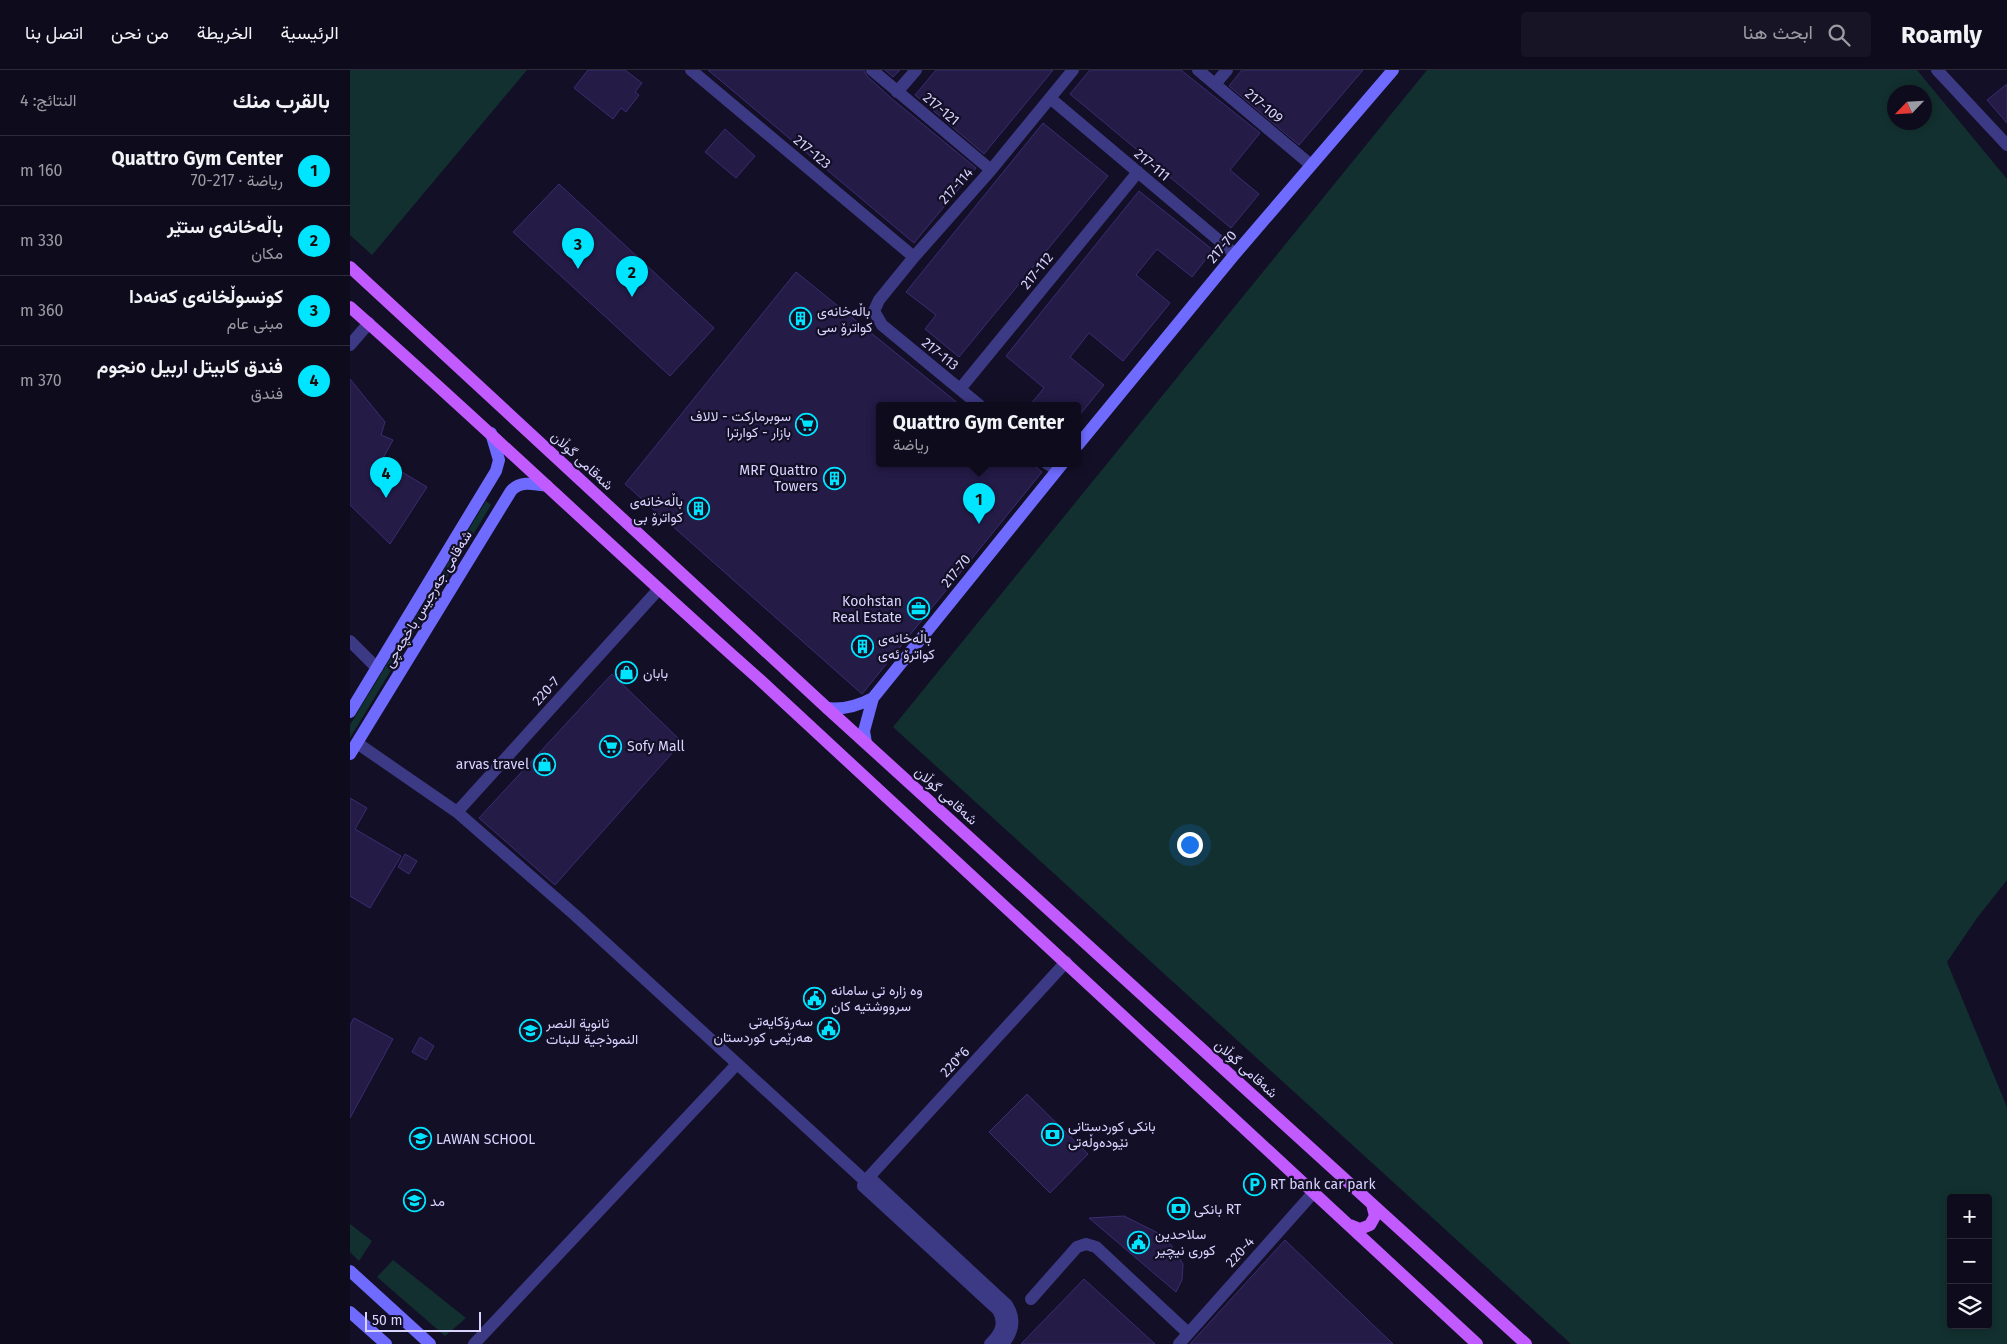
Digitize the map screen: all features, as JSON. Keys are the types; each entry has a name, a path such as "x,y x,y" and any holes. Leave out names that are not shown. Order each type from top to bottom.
{"main road":[{"name":"شەقامی گوڵان","path":"350,267 827,708 1526,1344"},
{"path":"350,307 490,433 658,590 759,679 1477,1344"},
{"path":"1350,1225 1360,1229 1370,1225 1376,1216 1375,1210 1369,1202"}],"street":[{"name":"217-123","path":"691,70 914,257"},
{"name":"217-121","path":"872,70 991,170"},
{"path":"897,92 916,70"},
{"name":"217-114","path":"882,326 874,311 879,300 914,257 991,170 1073,70"},
{"name":"217-109","path":"1198,70 1311,165"},
{"path":"1215,84 1227,70"},
{"name":"217-70","path":"1081,441 1235,254 1393,70"},
{"path":"1937,70 2007,145"},
{"name":"217-111","path":"1050,98 1235,254"},
{"name":"217-112","path":"960,389 1138,172"},
{"path":"350,345 369,323"},
{"name":"217-113","path":"882,326 975,402"},
{"name":"شەقامی جەرجیس باخچەچی","path":"350,712 496,471 499,463 490,433"},
{"name":"217-70","path":"866,743 864,731 873,698 1053,467"},
{"name":"شەقامی جەرجیس باخچەچی","path":"353,749 515,486 528,484 547,486"},
{"path":"478,501 484,495 494,494 498,502 497,514"},
{"name":"220-7","path":"457,812 658,590"},
{"path":"350,641 377,668"},
{"name":"217-70","path":"827,708 845,709 873,698"},
{"path":"353,749 457,812 575,915 865,1181 1007,1305 1012,1318 1012,1328 1009,1337 1003,1344"},
{"name":"220*6","path":"865,1181 1066,962"},
{"path":"474,1344 737,1064"},
{"path":"865,1181 998,1310 1002,1319 1002,1326 998,1335 990,1344"},
{"name":"220-4","path":"1179,1344 1314,1192"},
{"path":"1032,1299 1077,1247 1086,1244 1096,1247 1188,1333"},
{"path":"350,1271 430,1344"},
{"path":"350,1312 386,1344"}],"green space":[{"path":"350,70 527,70 372,255 350,235"},
{"path":"1427,70 1917,70 1929,85 1887,85 1887,130 1932,130 1932,88 2007,179 2007,880 1977,918 1947,962 2007,1107 2007,1344 1571,1344 893,727"},
{"path":"486,501 491,505 350,738 350,725"},
{"path":"350,1224 372,1241 359,1261 350,1252"},
{"path":"393,1260 466,1318 445,1336 377,1277"}],"building":[{"path":"588,70 625,70 642,83 635,92 639,95 626,112 621,108 613,119 574,88"},
{"path":"708,70 864,70 867,76 891,98 976,168 914,243"},
{"path":"885,70 900,70 893,77"},
{"path":"936,70 1053,70 984,154 915,95"},
{"path":"1090,70 1181,70 1260,133 1230,170 1259,194 1231,228 1070,94"},
{"path":"1242,70 1363,70 1299,145 1229,86"},
{"path":"2007,84 2007,123 1987,100"},
{"path":"1043,123 1108,176 959,357 925,329 936,315 906,292"},
{"path":"725,129 755,156 736,178 705,152"},
{"path":"559,184 714,328 670,376 513,232"},
{"path":"1139,191 1213,250 1192,277 1157,249 1136,275 1170,303 1123,361 1089,333 1070,357 1104,385 1081,413 1081,402 1032,402 1044,388 1006,356"},
{"name":"MRF Quattro Towers","path":"796,272 956,402 876,402 876,467 1036,467 1042,472 862,694 625,484"},
{"path":"350,379 385,422 381,435 393,440 382,460 427,487 390,544 350,505"},
{"path":"612,674 682,742 555,885 479,818"},
{"path":"350,798 367,808 355,829 401,856 370,908 350,896"},
{"path":"405,854 417,861 409,874 398,867"},
{"path":"354,1018 393,1039 350,1118 350,1025"},
{"path":"420,1037 434,1046 426,1060 412,1052"},
{"path":"1027,1094 1088,1154 1050,1193 989,1132"},
{"path":"1124,1216 1162,1235 1171,1245 1183,1264 1182,1280 1176,1292 1089,1218"},
{"path":"1285,1240 1393,1344 1190,1344"},
{"path":"1084,1279 1155,1344 1021,1344"}],"place":[{"name":"کونسوڵخانەی کەنەدا","path":"578,269"},
{"name":"باڵەخانەی ستێر","path":"632,297"},
{"name":"باڵەخانەی کواترۆ سی","path":"801,319"},
{"name":"سوبرماركت - لالاف بازار - كوارترا","path":"807,424"},
{"name":"MRF Quattro Towers","path":"834,478"},
{"name":"فندق كابيتل اربيل ٥نجوم","path":"386,498"},
{"name":"باڵەخانەی کواترۆ بی","path":"699,509"},
{"name":"Quattro Gym Center","path":"979,524"},
{"name":"Koohstan Real Estate","path":"918,609"},
{"name":"باڵەخانەی کواترۆ ئەی","path":"862,646"},
{"name":"بابان","path":"627,673"},
{"name":"Sofy Mall","path":"611,746"},
{"name":"arvas travel","path":"545,764"},
{"name":"وه زاره تى سامانه سرووشتيه كان","path":"815,998"},
{"name":"سەرۆكایەتی هەرێمی كوردستان","path":"829,1029"},
{"name":"ثانوية النصر النموذجية للبنات","path":"530,1031"},
{"name":"بانکی کوردستانی نێودەوڵەتی","path":"1052,1134"},
{"name":"LAWAN SCHOOL","path":"420,1139"},
{"name":"RT bank car park","path":"1254,1184"},
{"name":"مد","path":"414,1201"},
{"name":"بانكی RT","path":"1178,1209"},
{"name":"سلاحدین كوری نیچیر","path":"1139,1242"}]}
